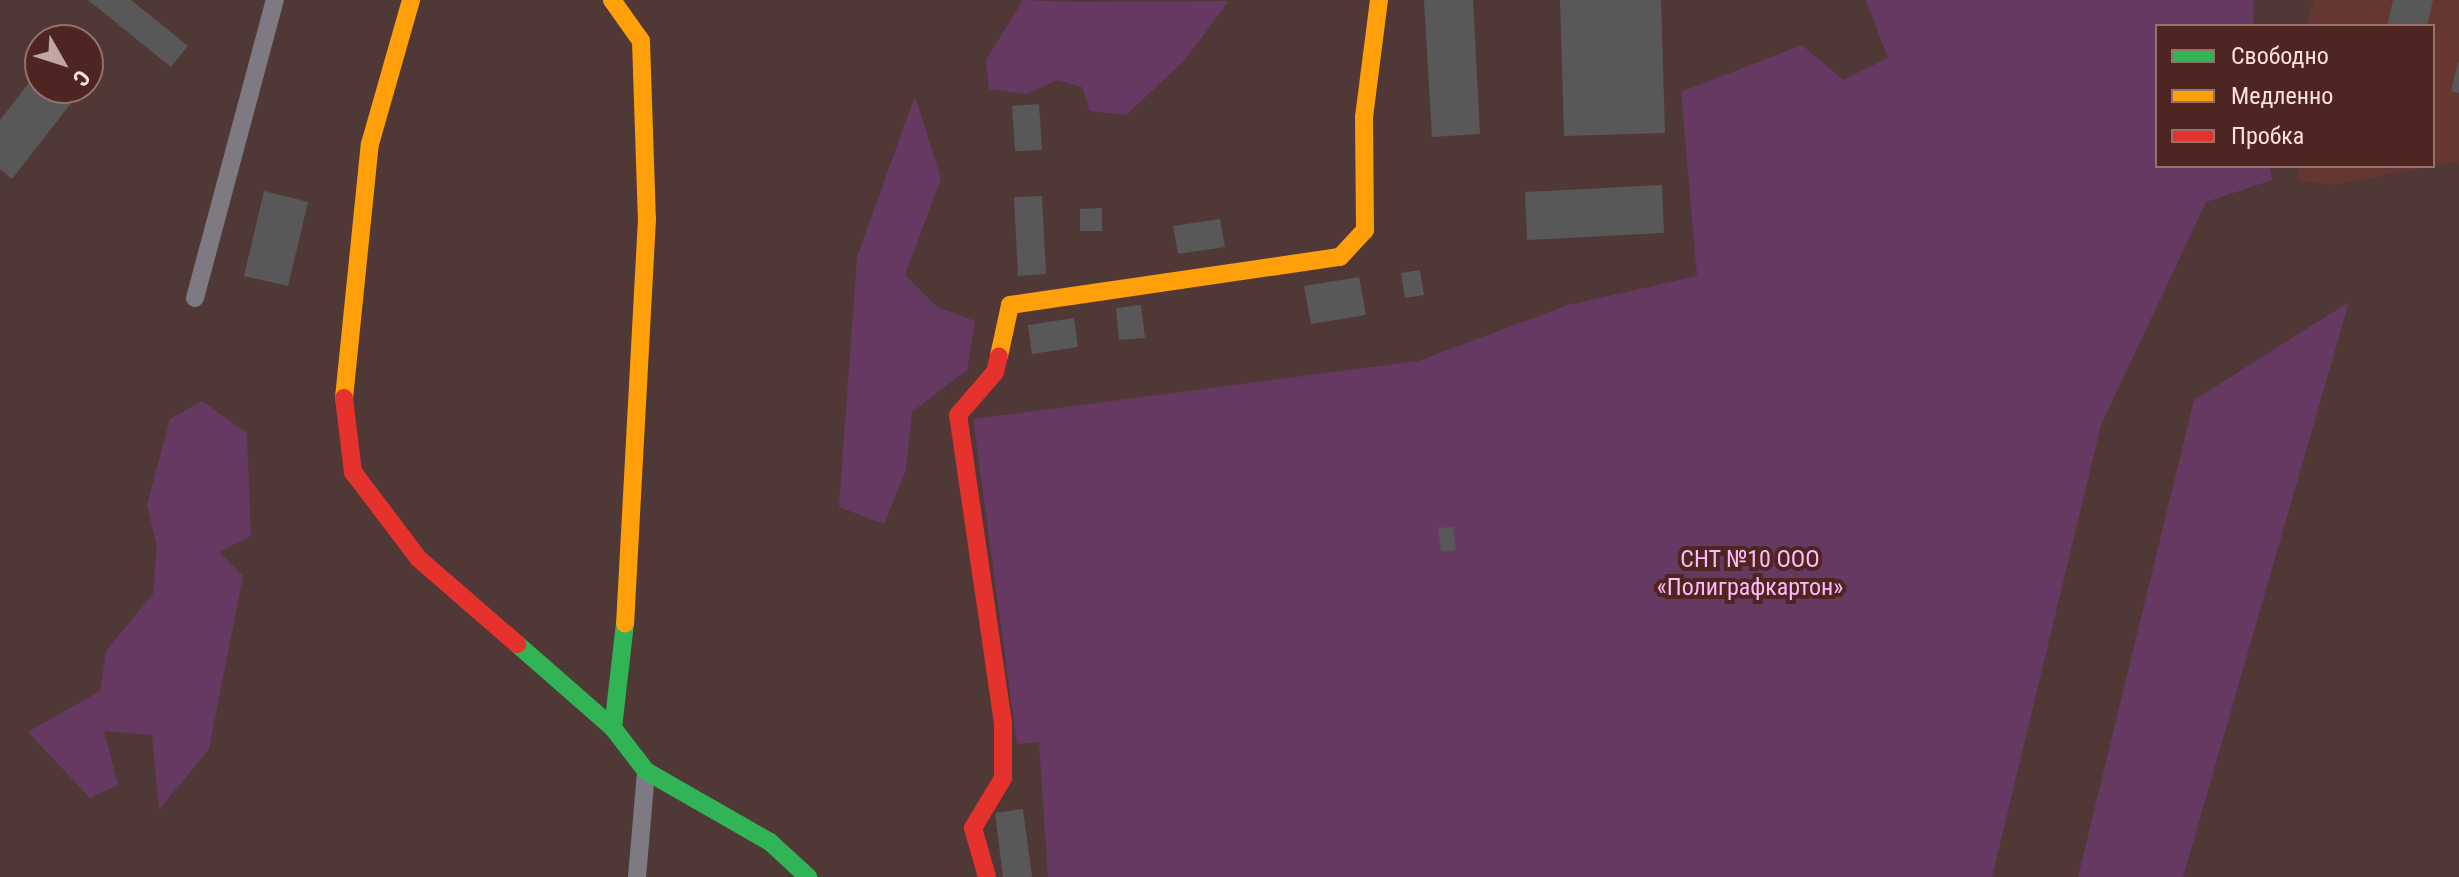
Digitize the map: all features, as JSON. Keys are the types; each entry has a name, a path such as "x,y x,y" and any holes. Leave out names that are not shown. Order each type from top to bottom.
{"street":[{"path":"195,298 275,0"},
{"path":"411,0 370,144 342,382 353,472 419,559 613,728 646,771 770,842 808,877"},
{"path":"612,0 641,41 647,219 634,355 633,550 613,728"},
{"path":"987,877 973,828 1003,778 1003,723 958,415 995,372 1010,305 1340,257 1365,230 1364,117 1379,0"},
{"path":"637,877 646,771"}],"shaded area":[{"path":"2314,0 2459,0 2459,161 2435,166 2435,24 2307,24"},
{"path":"2300,168 2422,168 2333,185 2297,180"}],"green space":[{"path":"1023,0 1229,1 1184,61 1126,115 1090,111 1082,87 1058,80 1026,94 989,89 986,60"},
{"name":"СНТ №10 ООО «Полиграфкартон»","path":"1866,0 2254,0 2253,24 2155,24 2155,168 2269,168 2272,180 2206,202 2101,425 1992,877 1048,877 1039,742 1017,744 973,419 1418,361 1568,305 1697,276 1681,92 1802,45 1843,80 1888,58"},
{"path":"915,96 941,179 905,275 937,307 975,321 967,370 912,412 906,470 884,524 839,507 857,257"},
{"path":"2349,302 2183,877 2078,877 2194,400"},
{"path":"202,401 247,433 251,536 219,552 243,576 209,749 159,810 152,735 104,731 118,785 90,798 28,732 100,691 106,651 153,594 157,547 147,505 170,419"}],"building":[{"path":"88,0 131,0 188,46 171,67"},
{"path":"1424,0 1473,0 1480,134 1432,137"},
{"path":"1560,0 1661,0 1665,133 1564,136"},
{"path":"2393,0 2433,0 2427,24 2387,24"},
{"path":"2459,62 2459,93 2451,91"},
{"path":"24,89 24,104 71,104 12,179 0,169 0,120"},
{"path":"1039,104 1042,150 1015,151 1012,106"},
{"path":"1662,185 1664,233 1527,240 1525,192"},
{"path":"264,191 308,202 288,286 244,276"},
{"path":"1042,196 1046,274 1018,276 1014,197"},
{"path":"1102,208 1102,231 1080,231 1080,209"},
{"path":"1220,219 1225,247 1178,254 1173,226"},
{"path":"1420,270 1424,295 1405,298 1401,273"},
{"path":"1359,277 1366,315 1311,324 1304,286"},
{"path":"1141,305 1145,338 1119,340 1116,308"},
{"path":"1074,318 1078,347 1032,354 1028,325"},
{"path":"1453,527 1456,550 1441,552 1438,528"},
{"path":"1023,809 1032,877 1003,877 995,813"}],"traffic: fast":[{"path":"625,623 613,728 646,771 770,842 808,877"},
{"path":"517,644 613,728"}],"traffic: slow":[{"path":"344,398 370,144 411,0"},
{"path":"612,0 641,41 647,219 625,623"},
{"path":"999,356 1010,305 1340,257 1365,230 1364,117 1379,0"}],"traffic: jam":[{"path":"987,877 973,828 1003,778 1003,723 958,415 995,372 999,356"},
{"path":"344,398 353,472 419,559 517,644"}]}
